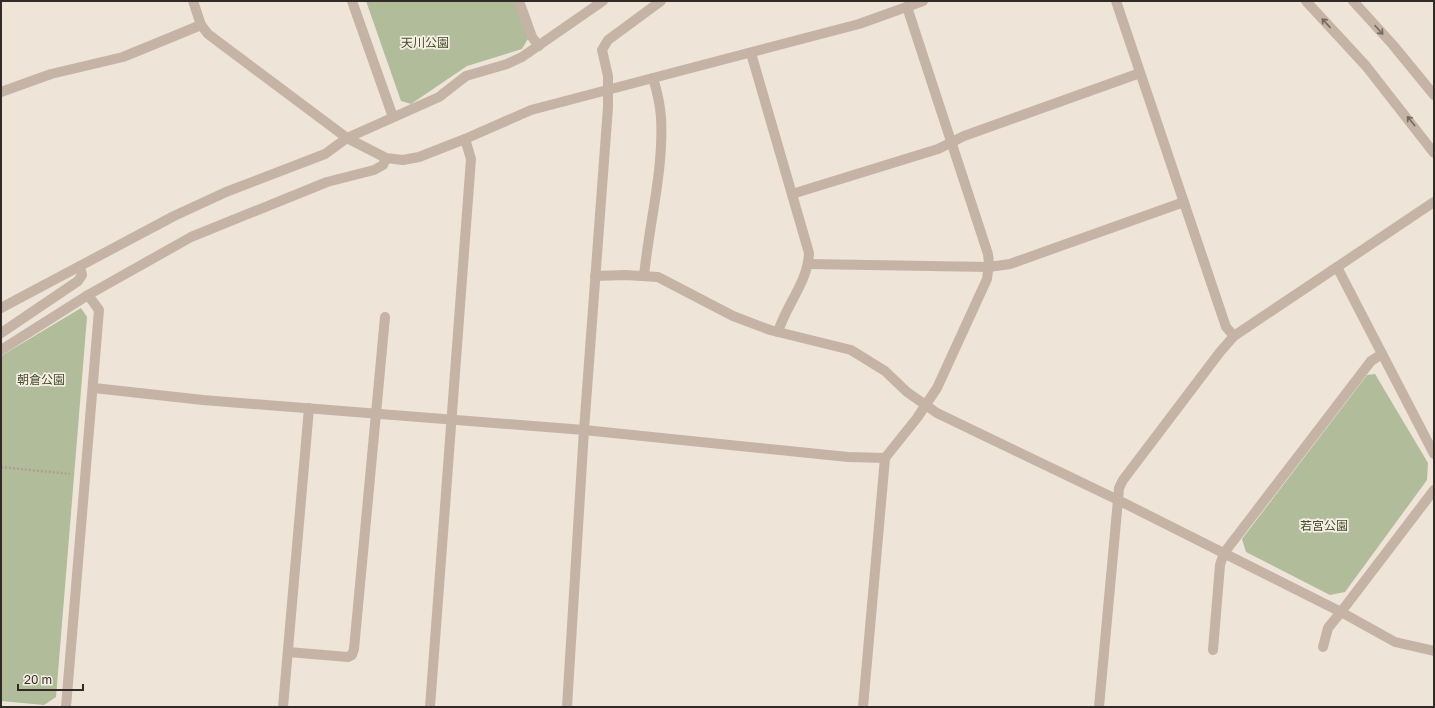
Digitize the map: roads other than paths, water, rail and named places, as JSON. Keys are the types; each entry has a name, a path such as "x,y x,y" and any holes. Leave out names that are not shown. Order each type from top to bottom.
{"street":[{"path":"193,1 201,25 208,34 347,138 386,158 403,160 419,157 465,139 531,110 859,24 923,1"},
{"path":"352,1 393,117"},
{"path":"519,1 532,37 539,46"},
{"path":"1,308 180,213 226,192 325,154 347,138 439,97 466,76 507,64 539,46 603,1"},
{"path":"566,707 584,430 609,89 608,76 603,57 604,45 614,35 662,1"},
{"path":"1116,1 1226,327 1234,336"},
{"path":"1306,1 1366,66 1434,153"},
{"path":"1353,1 1393,45 1434,95"},
{"path":"863,707 885,458 926,405 937,388 981,293 987,279 989,267 988,254 907,7"},
{"path":"1,92 51,74 123,57 201,25"},
{"path":"751,53 809,253 809,264 804,278 782,318 778,332"},
{"path":"792,194 938,149 964,136 1140,73"},
{"path":"644,276 655,205 661,133 659,104 653,78"},
{"path":"430,707 471,159 465,139"},
{"path":"1,350 88,295 191,237 327,182 374,170 383,166 386,158"},
{"path":"809,264 989,267 1010,264 1184,202"},
{"path":"1100,707 1119,488 1123,480 1220,352 1234,336 1434,202"},
{"path":"1,333 78,281 82,275 80,266"},
{"path":"1337,268 1434,454"},
{"path":"596,276 625,274 658,278 733,316 778,332 851,350 885,371 937,413 1118,500 1341,612 1395,642 1434,651"},
{"path":"66,707 94,388 99,310 88,295"},
{"path":"288,652 348,657 352,655 384,317"},
{"path":"1213,650 1220,565 1224,553 1371,361 1382,354"},
{"path":"94,388 203,400 584,430 848,457 885,458"},
{"path":"283,707 309,408"},
{"path":"1323,647 1328,628 1434,490"}],"park label":[{"name":"天川公園","path":"425,43"},
{"name":"朝倉公園","path":"41,380"},
{"name":"若宮公園","path":"1324,526"}]}
